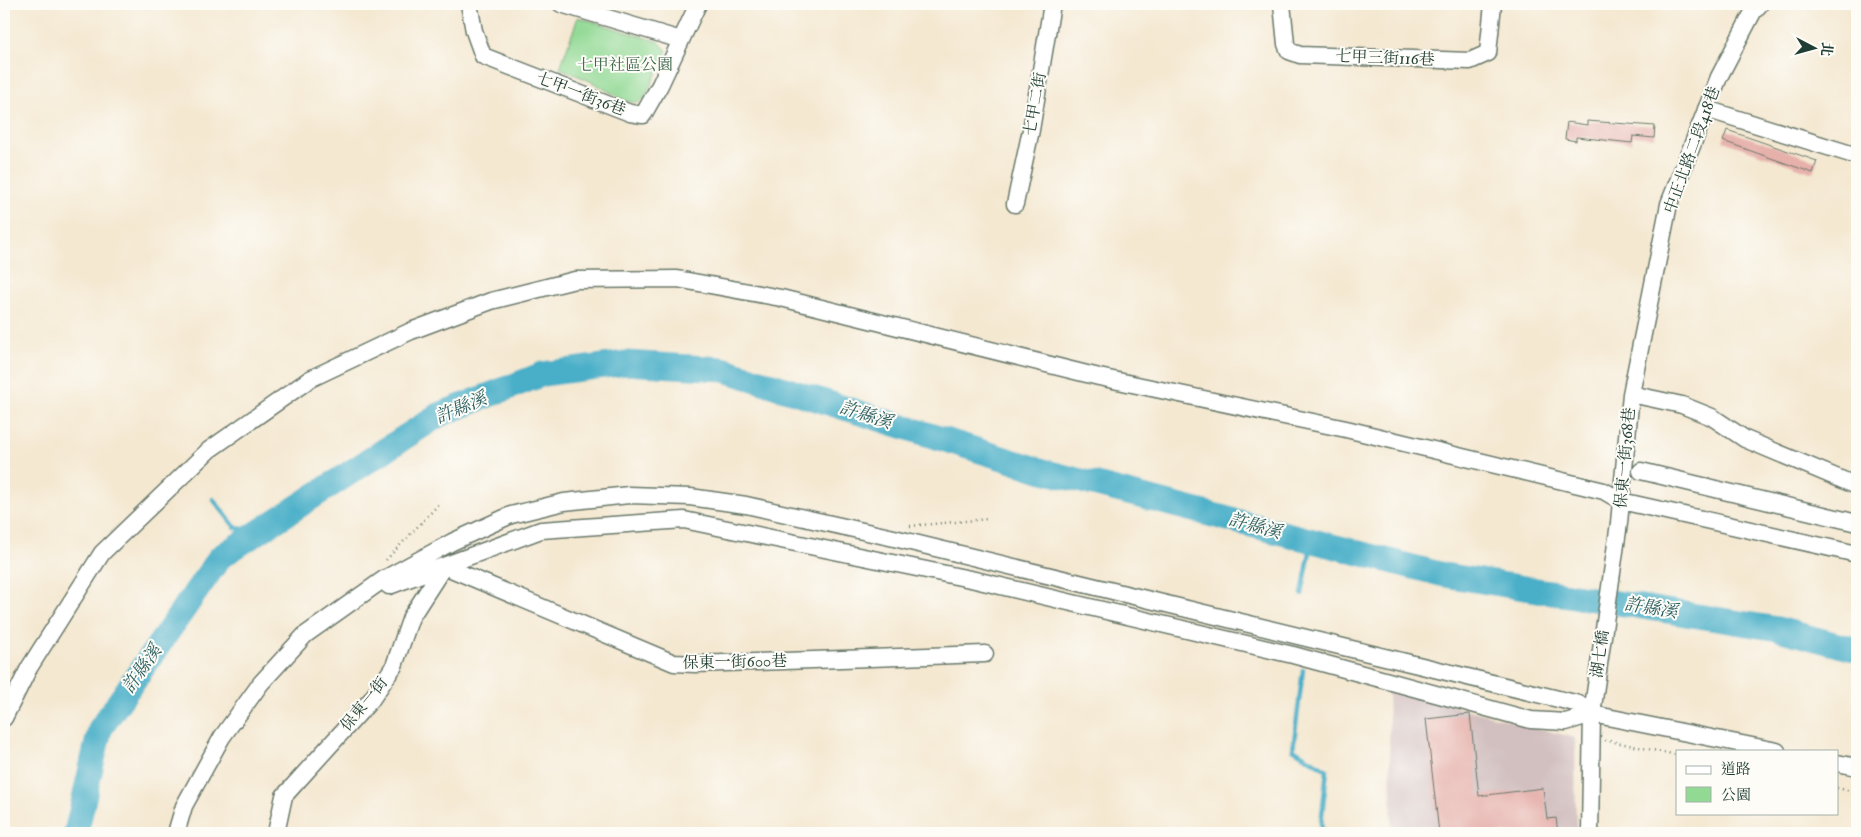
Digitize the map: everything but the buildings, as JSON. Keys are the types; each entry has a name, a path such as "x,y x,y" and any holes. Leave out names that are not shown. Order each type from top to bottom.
{"street":[{"name":"七甲一街36巷","path":"469,4 474,31 483,56 630,113 643,115 660,85 698,4"},
{"path":"561,4 681,40"},
{"name":"七甲二街","path":"1015,204 1032,130 1052,4"},
{"name":"七甲三街116巷","path":"1282,4 1286,44 1289,51 1300,55 1470,60 1488,52 1493,4"},
{"name":"中正北路二段418巷","path":"1631,394 1669,204 1719,77 1753,12 1760,4"},
{"path":"1706,109 1857,156"},
{"path":"4,718 29,668 102,553 208,450 310,379 411,331 491,301 575,280 677,279 782,298 1099,377 1346,429 1604,491 1621,501 1857,554"},
{"path":"1631,394 1682,405 1705,414 1745,439 1857,486"},
{"name":"保東一街368巷","path":"1619,523 1631,394"},
{"path":"1641,471 1857,523"},
{"path":"176,833 184,806 218,745 261,683 305,635 384,579 452,542 510,515 564,502 629,495 690,497 746,505 894,538 1579,704 1592,714 1772,750"},
{"path":"384,579 388,586 541,530 684,520 975,580 1293,654 1532,720 1566,722 1592,714"},
{"name":"湖七橋","path":"1592,714 1619,523"},
{"path":"894,538 975,580"},
{"name":"保東一街600巷","path":"444,566 674,663 704,664 985,654"},
{"name":"保東一街","path":"276,833 284,796 371,700 394,666 411,617 444,566"},
{"path":"1590,833 1592,714"},
{"path":"1838,763 1857,766"}],"path":[{"path":"384,579 380,567 440,502"},
{"path":"894,538 897,527 988,520"},
{"path":"1602,740 1676,755"},
{"path":"1838,788 1857,792"}],"shaded area":[{"path":"1388,689 1575,738 1576,833 1392,833"}],"green space":[{"name":"七甲社區公園","path":"578,17 659,42 667,50 645,98 638,103 626,101 592,82 560,68"}],"waterway":[{"name":"許縣溪","path":"76,833 100,729 220,557 439,415 543,374 626,363 722,369 1043,471 1444,575 1778,629 1857,650"},
{"path":"213,499 235,527 257,533"},
{"path":"1302,594 1312,541"},
{"path":"1303,670 1293,749 1327,770 1321,824 1323,833"}]}
